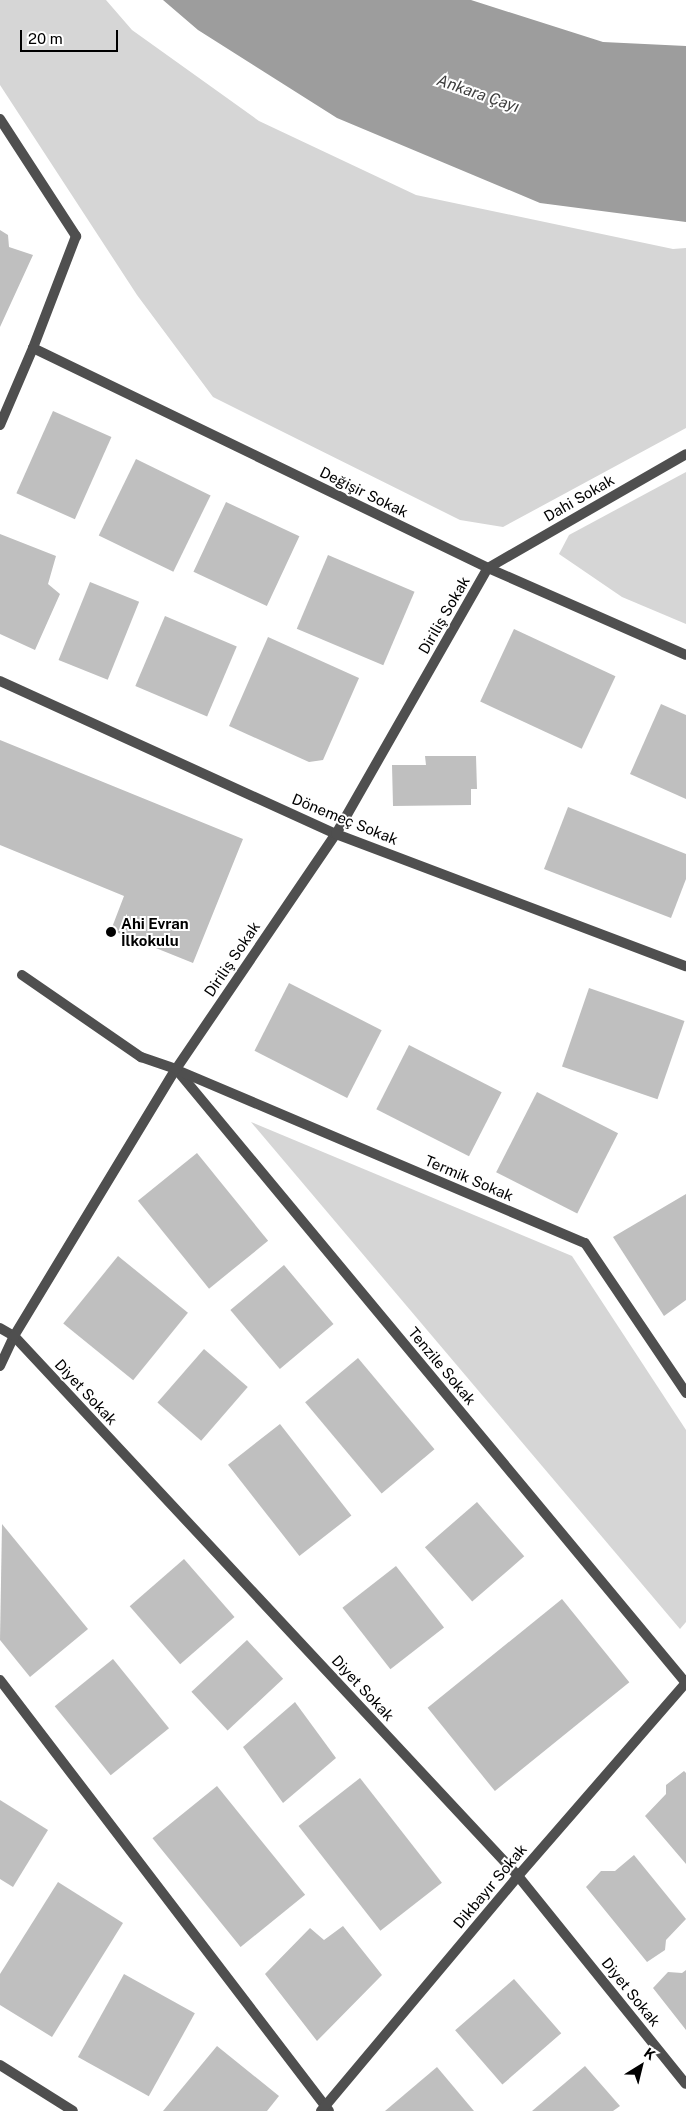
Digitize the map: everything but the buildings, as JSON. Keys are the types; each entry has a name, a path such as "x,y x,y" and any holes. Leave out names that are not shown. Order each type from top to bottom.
{"street":[{"path":"0,119 76,236 0,425"},
{"name":"Değişir Sokak","path":"32,348 488,568 686,655"},
{"name":"Dahi Sokak","path":"488,568 686,454"},
{"name":"Diriliş Sokak","path":"0,1366 14,1336 176,1069 336,834 488,568"},
{"name":"Dönemeç Sokak","path":"0,681 336,834 686,966"},
{"name":"Termik Sokak","path":"22,975 141,1057 176,1069 585,1243 686,1393"},
{"name":"Tenzile Sokak","path":"176,1069 686,1683"},
{"name":"Diyet Sokak","path":"0,1328 14,1336 518,1876 686,2084"},
{"path":"0,1680 325,2109"},
{"name":"Dikbayır Sokak","path":"325,2109 518,1876 686,1683"},
{"path":"0,2065 73,2111"}],"shaded area":[{"path":"0,0 106,0 132,30 259,121 416,195 673,249 686,248 686,428 503,527 460,520 213,397 137,295 0,85"},
{"path":"686,472 686,624 622,597 559,554 569,535"},
{"path":"251,1122 572,1256 686,1430 686,1622 680,1629"}],"water":[{"name":"Ankara Çayı","path":"163,0 471,0 603,42 686,46 686,222 540,203 337,118 198,30"}],"place":[{"name":"Ahi Evran İlkokulu","path":"111,932"}]}
